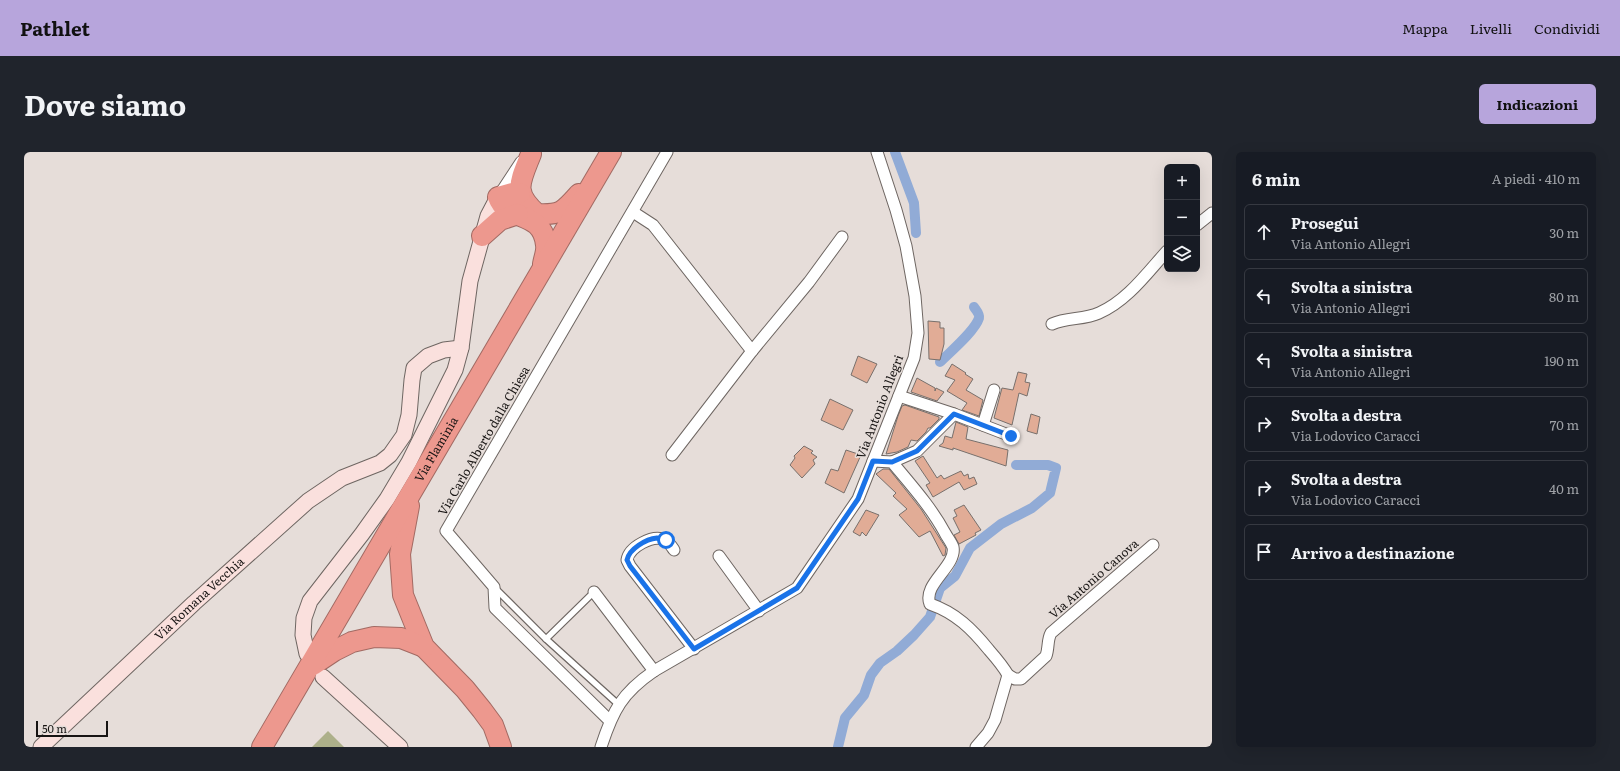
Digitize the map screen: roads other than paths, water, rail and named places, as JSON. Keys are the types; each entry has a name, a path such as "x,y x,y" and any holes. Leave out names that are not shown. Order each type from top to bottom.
{"highway":[{"name":"Via Flaminia","path":"262,747 312,667 411,493 611,152"},
{"path":"532,153 522,177 520,193 528,207 537,214 552,215 565,210 579,193 594,181"},
{"path":"520,193 512,193 498,197 500,204 508,211 537,223 543,233 547,246 542,269"},
{"path":"482,236 500,220 518,214"},
{"path":"411,493 400,554 403,595 424,647 465,689 482,710 493,725 500,747"},
{"path":"312,667 334,651 352,642 374,637 401,638 424,647"}],"main road":[{"path":"400,747 312,667 303,635 304,618 310,601 387,499 409,462 455,370 460,348 470,281 488,216 498,197"},
{"name":"Via Romana Vecchia","path":"41,747 194,603 308,501 342,478 380,463 390,455 404,435 409,415 414,368 428,356 444,350 460,348"}],"street":[{"name":"Via Carlo Alberto dalla Chiesa","path":"494,587 446,531 667,152"},
{"name":"Via Antonio Allegri","path":"601,747 610,721 619,705 633,687 654,671 797,588 858,499 915,352 918,333 915,296 906,246 877,152"},
{"path":"498,197 520,163 532,153"},
{"path":"633,212 653,225 752,351"},
{"path":"1200,223 1212,213"},
{"path":"672,455 752,351 809,282 842,237"},
{"path":"1052,324 1062,320 1098,314 1112,306 1126,295 1164,254"},
{"path":"983,425 994,390"},
{"path":"899,396 954,414 1011,436"},
{"path":"873,461 892,462 917,451 954,414"},
{"path":"892,462 937,518 953,547 952,556 930,592 928,599 930,604 941,608 962,620 977,635 1008,675 995,720 988,733 976,747"},
{"path":"674,550 666,540 658,538 648,540 631,552 627,560 630,566 694,649"},
{"name":"Via Antonio Canova","path":"1008,675 1015,679 1021,679 1046,656 1048,652 1048,637 1051,633 1153,545"},
{"path":"719,556 759,611"},
{"path":"494,587 495,608 610,721"},
{"path":"594,592 654,671"}],"lane":[{"name":"Via Carlo Alberto dalla Chiesa","path":"494,587 546,639 619,705"},
{"path":"546,639 594,592"}],"waterway":[{"path":"895,152 914,203 916,233"},
{"path":"940,362 968,335 977,323 979,315 974,307"},
{"path":"838,747 845,718 864,695 871,675 880,663 897,651 930,617 940,588 955,576 970,548 1001,524 1032,508 1050,493 1056,468 1048,465 1016,465"}]}
